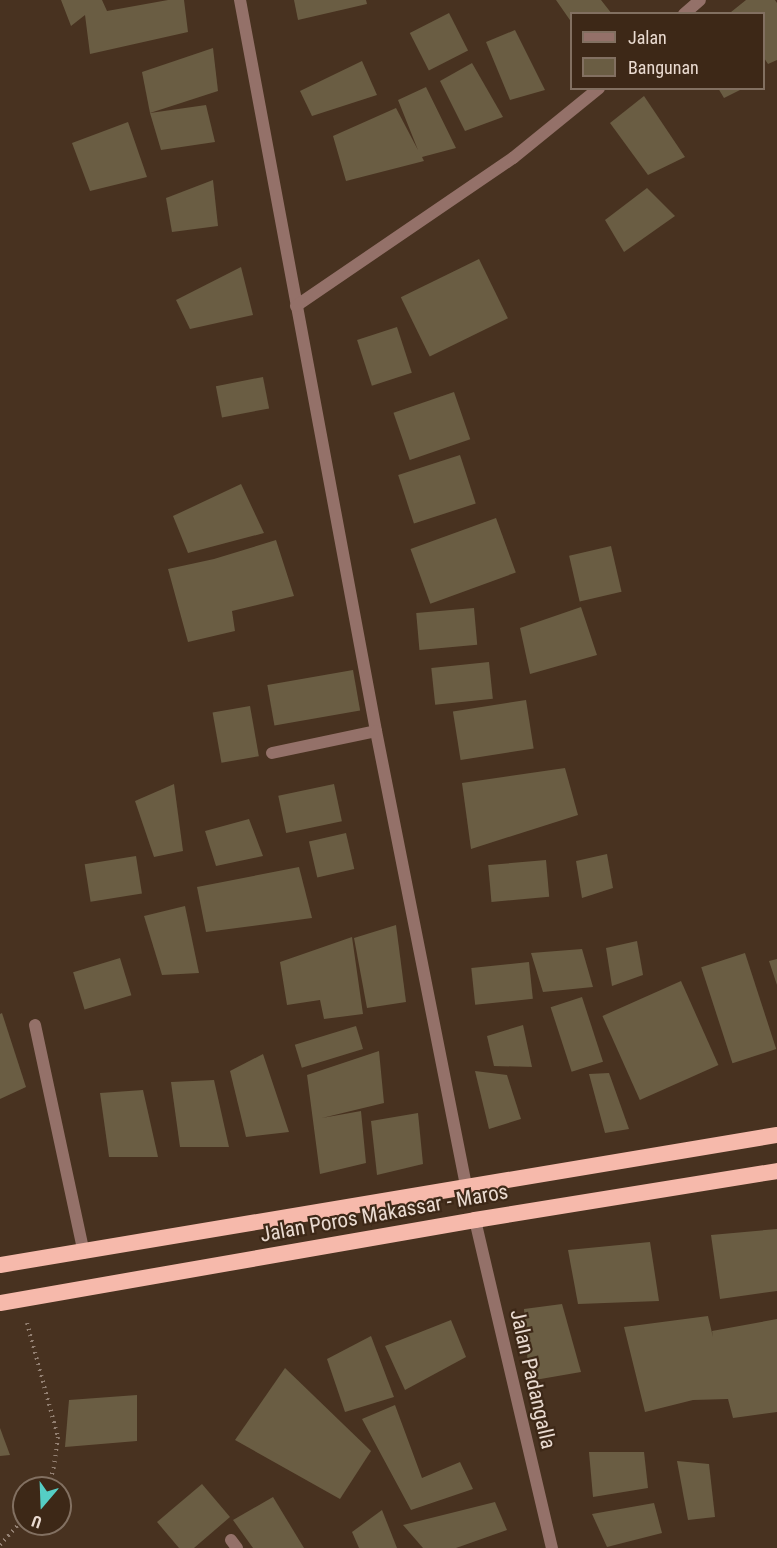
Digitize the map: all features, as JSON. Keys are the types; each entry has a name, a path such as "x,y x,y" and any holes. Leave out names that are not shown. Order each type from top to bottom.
{"highway":[{"name":"Jalan Poros Makassar - Maros","path":"0,1265 84,1253 466,1186 777,1136"},
{"name":"Jalan Poros Makassar - Maros","path":"0,1303 475,1220 777,1171"}],"street":[{"path":"240,0 376,731 466,1186"},
{"path":"686,12 700,0"},
{"path":"296,306 513,158 597,90"},
{"path":"272,753 376,731"},
{"path":"35,1025 84,1253"},
{"name":"Jalan Padangalla","path":"475,1220 552,1548"}],"path":[{"path":"21,1299 58,1437 50,1476"},
{"path":"0,1545 12,1532"}],"building":[{"path":"61,0 102,0 107,11 168,0 184,0 188,32 90,54 85,15 71,26"},
{"path":"294,0 366,0 367,4 298,20"},
{"path":"556,0 601,0 610,12 570,12 570,20"},
{"path":"746,0 775,0 777,3 777,60 768,64 765,60 765,12 731,12"},
{"path":"449,13 468,50 429,70 410,33"},
{"path":"515,30 545,90 510,100 486,42"},
{"path":"213,48 218,91 150,113 142,72"},
{"path":"362,61 377,95 312,116 300,91"},
{"path":"472,63 503,117 465,131 440,81"},
{"path":"426,87 456,148 422,157 424,161 346,181 333,136 396,108 418,150 398,100"},
{"path":"719,90 740,90 724,98"},
{"path":"644,96 685,157 648,175 610,123"},
{"path":"206,105 215,142 161,150 150,113"},
{"path":"128,122 147,177 90,191 72,143"},
{"path":"213,180 218,226 172,232 166,198"},
{"path":"647,188 675,216 624,252 605,220"},
{"path":"479,259 508,318 430,356 401,297"},
{"path":"241,267 253,315 190,329 176,300"},
{"path":"397,327 412,373 372,386 357,340"},
{"path":"263,377 269,408 222,418 216,386"},
{"path":"454,392 470,439 410,460 393,413"},
{"path":"460,455 476,504 414,524 398,475"},
{"path":"241,484 264,533 188,553 173,516"},
{"path":"496,518 516,573 430,604 410,549"},
{"path":"276,540 294,596 232,611 235,631 188,642 168,569 214,559"},
{"path":"611,546 622,592 580,601 569,556"},
{"path":"581,607 597,655 530,674 520,628"},
{"path":"474,608 477,645 419,650 416,613"},
{"path":"489,662 493,699 435,705 431,668"},
{"path":"353,670 360,710 274,725 267,685"},
{"path":"526,700 534,748 461,760 453,712"},
{"path":"250,706 259,756 221,763 213,713"},
{"path":"565,768 578,815 471,849 462,783"},
{"path":"174,784 183,851 154,857 135,801"},
{"path":"334,784 342,821 286,833 278,796"},
{"path":"249,819 263,856 216,866 205,831"},
{"path":"346,833 354,869 317,878 309,842"},
{"path":"607,854 613,888 582,898 576,861"},
{"path":"136,856 142,894 91,902 85,864"},
{"path":"546,860 549,897 491,902 488,865"},
{"path":"299,867 312,918 206,932 197,887"},
{"path":"185,906 199,973 162,975 144,916"},
{"path":"396,925 406,1002 367,1008 354,938"},
{"path":"352,937 363,1014 324,1019 320,1000 287,1005 280,962"},
{"path":"637,941 643,975 612,986 606,948"},
{"path":"582,949 593,987 543,992 531,953"},
{"path":"745,953 776,1049 732,1063 701,967"},
{"path":"120,958 131,995 85,1010 73,972"},
{"path":"777,959 777,985 769,961"},
{"path":"529,962 533,999 475,1005 471,968"},
{"path":"681,981 718,1065 640,1100 602,1016"},
{"path":"582,997 603,1062 572,1072 551,1007"},
{"path":"2,1013 26,1087 0,1099 0,1014"},
{"path":"523,1025 532,1067 494,1066 487,1036"},
{"path":"356,1026 363,1049 302,1068 295,1045"},
{"path":"379,1051 384,1103 322,1118 361,1111 366,1163 320,1174 307,1075"},
{"path":"263,1054 289,1132 246,1137 230,1071"},
{"path":"475,1071 507,1075 521,1119 489,1129"},
{"path":"609,1073 629,1129 605,1133 589,1074"},
{"path":"214,1080 229,1147 180,1147 171,1082"},
{"path":"143,1090 158,1157 109,1157 100,1093"},
{"path":"418,1113 423,1164 377,1175 371,1121"},
{"path":"777,1229 777,1291 720,1299 711,1235"},
{"path":"650,1242 659,1301 578,1304 568,1250"},
{"path":"562,1304 581,1372 529,1381 524,1309"},
{"path":"708,1316 713,1337 712,1331 777,1319 777,1412 733,1418 728,1399 693,1400 645,1412 624,1327"},
{"path":"451,1320 466,1357 405,1390 385,1346"},
{"path":"371,1336 394,1397 345,1412 327,1359"},
{"path":"285,1368 371,1451 340,1499 235,1440"},
{"path":"137,1395 137,1441 65,1447 69,1400"},
{"path":"395,1405 422,1478 460,1462 473,1489 411,1510 362,1419"},
{"path":"0,1428 10,1455 0,1456"},
{"path":"589,1452 644,1452 648,1488 593,1497"},
{"path":"677,1461 709,1464 715,1517 688,1520"},
{"path":"202,1484 230,1517 194,1548 179,1548 157,1522"},
{"path":"273,1497 304,1548 253,1548 233,1520"},
{"path":"495,1502 507,1530 456,1548 423,1548 403,1525"},
{"path":"654,1503 662,1533 607,1547 592,1514"},
{"path":"382,1510 397,1548 359,1548 352,1532"}]}
